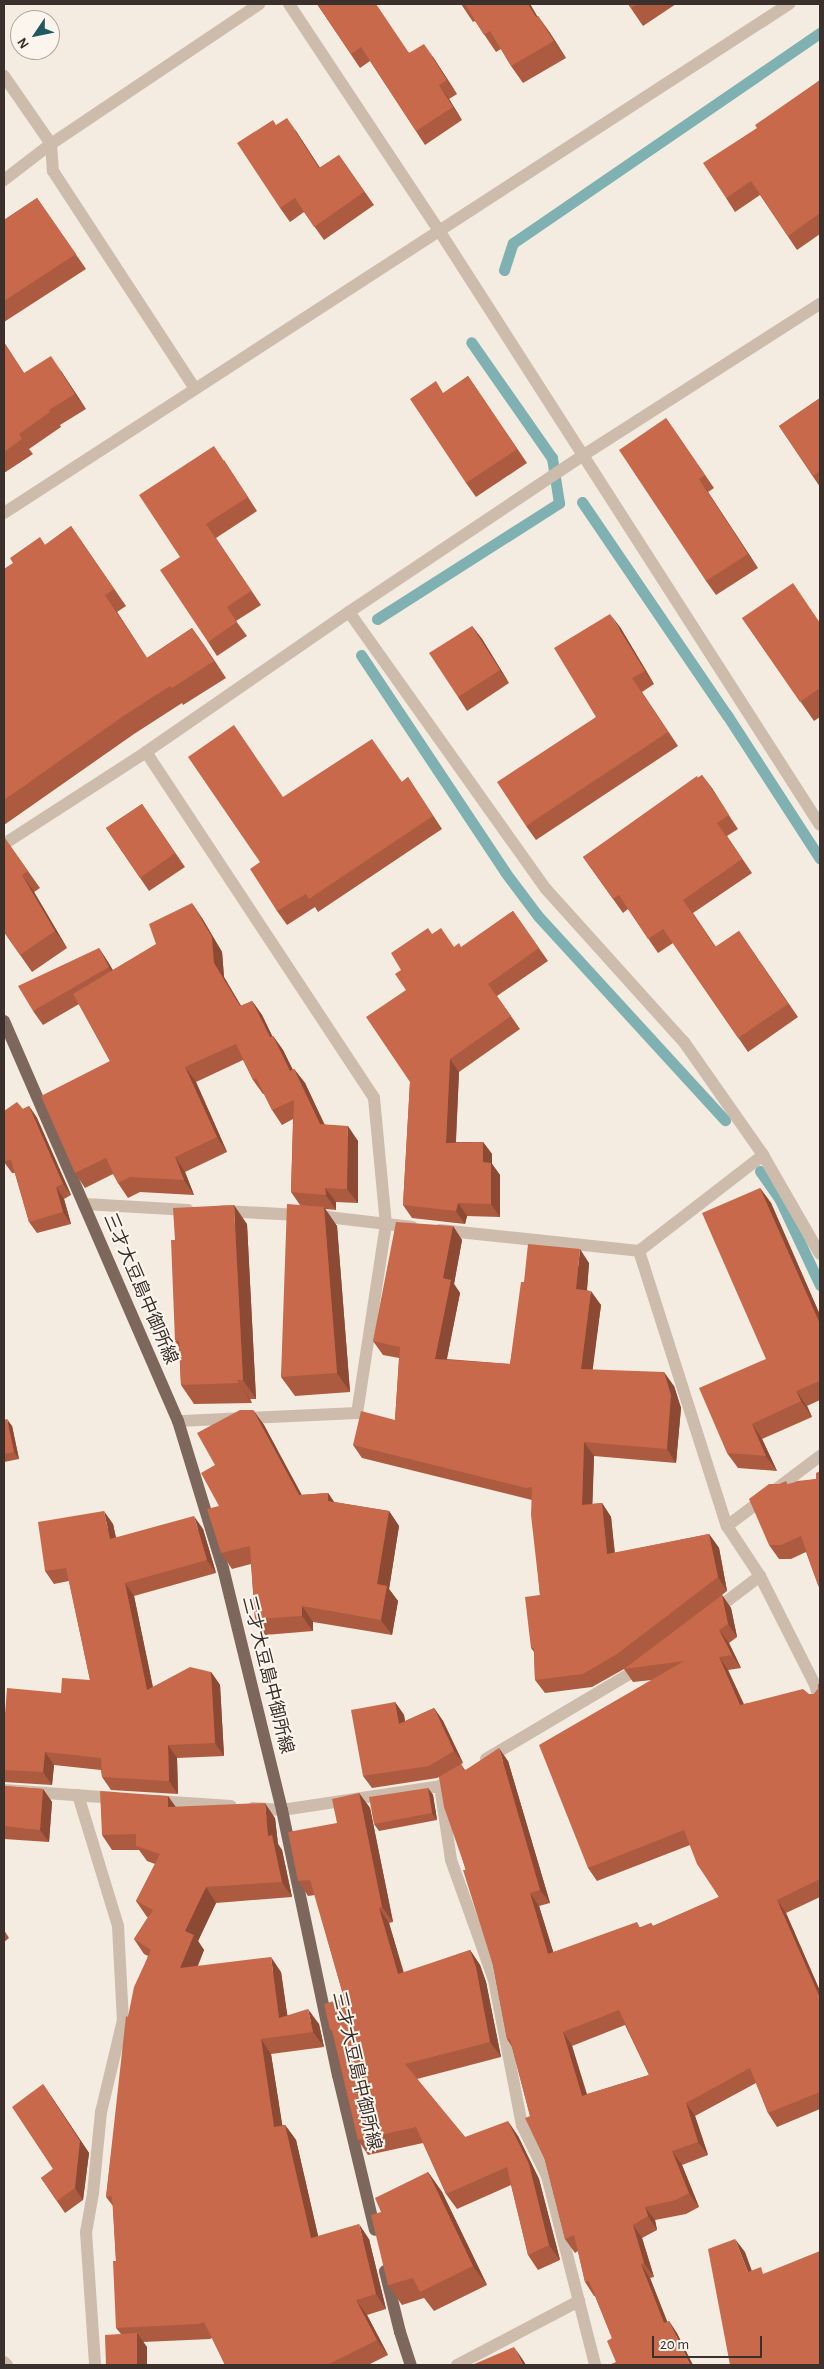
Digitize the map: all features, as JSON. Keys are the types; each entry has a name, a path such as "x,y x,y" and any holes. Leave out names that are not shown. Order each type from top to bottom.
{"main road":[{"name":"三才大豆島中御所線","path":"4,1021 178,1421 223,1568 282,1810 338,2075 400,2332 411,2365"}],"street":[{"path":"4,180 52,144 259,4"},
{"path":"289,4 440,232 820,825"},
{"path":"4,513 789,4"},
{"path":"4,76 52,144 53,171 195,389"},
{"path":"4,844 146,752 349,612 582,456 818,309"},
{"path":"349,612 546,889 684,1042 763,1155 820,1254"},
{"path":"146,752 374,1098 386,1224 357,1413 178,1421"},
{"path":"85,1204 319,1216 639,1251 763,1155"},
{"path":"639,1251 727,1526 760,1576 818,1684 820,1700"},
{"path":"727,1526 820,1456"},
{"path":"707,1617 760,1576"},
{"path":"146,1800 282,1810 440,1786 631,1674 654,1657"},
{"path":"440,1786 451,1860 494,1980 522,2125 547,2176 595,2365"},
{"path":"4,1790 126,1799"},
{"path":"78,1795 118,1926 123,2020 101,2112 93,2194 86,2232 95,2365"},
{"path":"457,2365 579,2301"},
{"path":"4,2362 7,2365"}],"building":[{"path":"317,4 376,4 409,53 424,44 447,80 439,85 453,107 416,131 361,47 351,54"},
{"path":"465,4 528,4 554,41 511,66 490,31 484,35"},
{"path":"628,4 638,4 631,8"},
{"path":"820,80 820,213 788,236 751,181 726,198 703,163 757,128 755,125"},
{"path":"287,118 319,168 339,155 364,192 314,227 295,198 280,208 237,143 273,120 276,125"},
{"path":"37,198 76,254 4,301 4,220"},
{"path":"4,343 24,373 51,356 75,394 49,410 50,412 19,434 22,439 4,452"},
{"path":"468,376 517,449 466,483 410,399 436,381 443,393"},
{"path":"820,398 820,471 813,476 779,426"},
{"path":"666,418 705,475 699,479 748,554 706,581 619,450"},
{"path":"214,446 248,497 206,524 251,591 227,607 237,622 208,642 160,570 180,557 139,495"},
{"path":"71,526 114,589 105,595 147,658 192,628 214,661 172,688 170,686 122,717 4,800 4,569 13,563 10,558 40,537 45,545"},
{"path":"793,583 820,623 820,688 800,702 742,618"},
{"path":"610,614 645,671 632,678 668,732 526,826 497,782 596,717 554,648"},
{"path":"472,626 500,670 458,697 429,653"},
{"path":"234,725 283,797 372,739 402,782 408,777 433,816 309,899 306,894 277,911 250,869 260,862 188,757"},
{"path":"702,775 729,815 717,823 742,859 683,900 715,947 739,931 788,1004 738,1038 663,929 648,939 619,895 613,899 583,857 697,776 698,778"},
{"path":"142,804 175,853 140,878 106,828"},
{"path":"4,837 28,871 22,875 55,931 20,955 4,932"},
{"path":"192,903 212,937 214,963 240,1006 252,1001 270,1037 273,1036 290,1071 294,1069 320,1124 348,1126 347,1189 325,1188 326,1195 291,1192 294,1100 272,1110 256,1078 253,1080 236,1044 185,1067 217,1137 175,1157 184,1180 130,1177 118,1183 106,1158 75,1173 41,1096 110,1061 73,994 156,944 149,924"},
{"path":"513,911 539,948 488,984 511,1016 450,1059 446,1143 483,1142 483,1162 491,1163 491,1204 458,1203 456,1211 403,1205 410,1082 366,1017 406,990 395,974 401,970 391,953 428,928 432,934 441,928 454,947 459,943 461,947"},
{"path":"99,948 109,967 33,1011 18,986"},
{"path":"17,1102 23,1109 29,1106 63,1184 56,1187 63,1212 29,1222 11,1160 4,1161 4,1111"},
{"path":"760,1188 820,1324 820,1381 796,1391 801,1401 752,1424 766,1456 727,1453 699,1388 766,1359 702,1213"},
{"path":"287,1204 324,1207 337,1373 281,1377"},
{"path":"234,1205 243,1380 237,1380 239,1383 181,1385 179,1341 175,1341 171,1240 175,1240 173,1208"},
{"path":"396,1222 453,1226 443,1278 451,1280 435,1359 510,1364 521,1282 524,1282 528,1244 580,1249 576,1289 591,1291 581,1369 664,1372 671,1395 667,1449 584,1442 582,1505 602,1503 607,1554 709,1534 718,1577 617,1654 583,1674 535,1680 534,1648 531,1648 525,1597 540,1595 531,1515 532,1487 526,1488 353,1445 361,1411 395,1420 400,1347 373,1341"},
{"path":"240,1410 253,1410 299,1495 328,1493 328,1501 389,1511 377,1584 387,1586 381,1620 302,1606 302,1616 255,1619 250,1546 221,1553 207,1509 219,1506 201,1473 215,1465 197,1433"},
{"path":"7,1419 14,1452 4,1454 4,1420"},
{"path":"820,1471 820,1584 818,1585 801,1536 781,1545 769,1545 749,1499 769,1484 779,1484 786,1481 788,1485 797,1481 816,1479 816,1473"},
{"path":"104,1511 110,1539 194,1516 207,1560 125,1583 147,1690 190,1667 211,1672 215,1743 168,1745 169,1781 102,1777 101,1758 45,1752 43,1772 4,1770 4,1714 7,1688 61,1693 62,1678 90,1680 66,1568 45,1571 38,1522"},
{"path":"722,1595 728,1624 719,1630 732,1655 719,1657 740,1705 803,1689 809,1694 814,1694 818,1689 818,1684 820,1684 820,1879 777,1900 820,1998 820,2092 768,2113 750,2068 686,2103 698,2142 672,2151 689,2193 676,2200 645,2207 648,2216 633,2225 644,2263 641,2264 664,2323 669,2321 690,2365 609,2365 616,2362 607,2341 612,2338 589,2281 585,2282 574,2235 565,2239 545,2160 525,2118 530,2116 510,2039 507,2039 493,1965 463,1870 466,1870 444,1807 439,1777 461,1764 464,1771 499,1748 540,1890 530,1893 548,1954 637,1922 640,1928 651,1923 653,1926 719,1897 697,1864 684,1830 588,1868 539,1745 684,1661 624,1669","holes":["619,2010 649,2075 582,2096 563,2032"]},
{"path":"395,1702 399,1724 434,1708 454,1751 429,1766 363,1776 351,1710"},
{"path":"4,1786 43,1789 40,1830 4,1826"},
{"path":"428,1788 432,1813 374,1824 369,1797"},
{"path":"100,1791 168,1796 168,1807 265,1803 268,1836 272,1835 282,1882 206,1887 185,1931 194,1935 180,1968 271,1957 279,2018 308,2009 313,2032 261,2039 274,2127 285,2125 311,2238 359,2224 376,2294 356,2300 377,2340 327,2365 225,2365 204,2322 199,2324 116,2328 113,2261 116,2261 112,2196 106,2197 126,2016 128,2017 134,1987 151,1950 134,1939 153,1910 136,1901 160,1854 136,1846 136,1834 102,1835"},
{"path":"359,1793 382,1907 379,1908 398,1974 470,1950 476,1967 490,2042 405,2064 465,2137 508,2121 529,2164 549,2245 528,2255 507,2167 446,2194 416,2127 358,2140 324,2004 344,1998 310,1880 298,1881 288,1832 337,1823 332,1799"},
{"path":"43,2084 80,2141 75,2188 57,2201 41,2178 53,2169 12,2107"},
{"path":"428,2172 473,2266 420,2292 413,2278 388,2285 371,2215 381,2212 375,2198"},
{"path":"735,2239 748,2272 761,2267 763,2274 820,2251 820,2365 730,2365 708,2249"},
{"path":"137,2333 137,2365 106,2365 105,2335"},
{"path":"514,2347 523,2365 472,2365"}],"waterway":[{"path":"504,270 513,243 820,33"},
{"path":"377,619 559,503 552,458 471,342"},
{"path":"582,502 727,715 820,859"},
{"path":"361,655 505,872 538,916 725,1120"},
{"path":"760,1171 780,1200 820,1285"}]}
